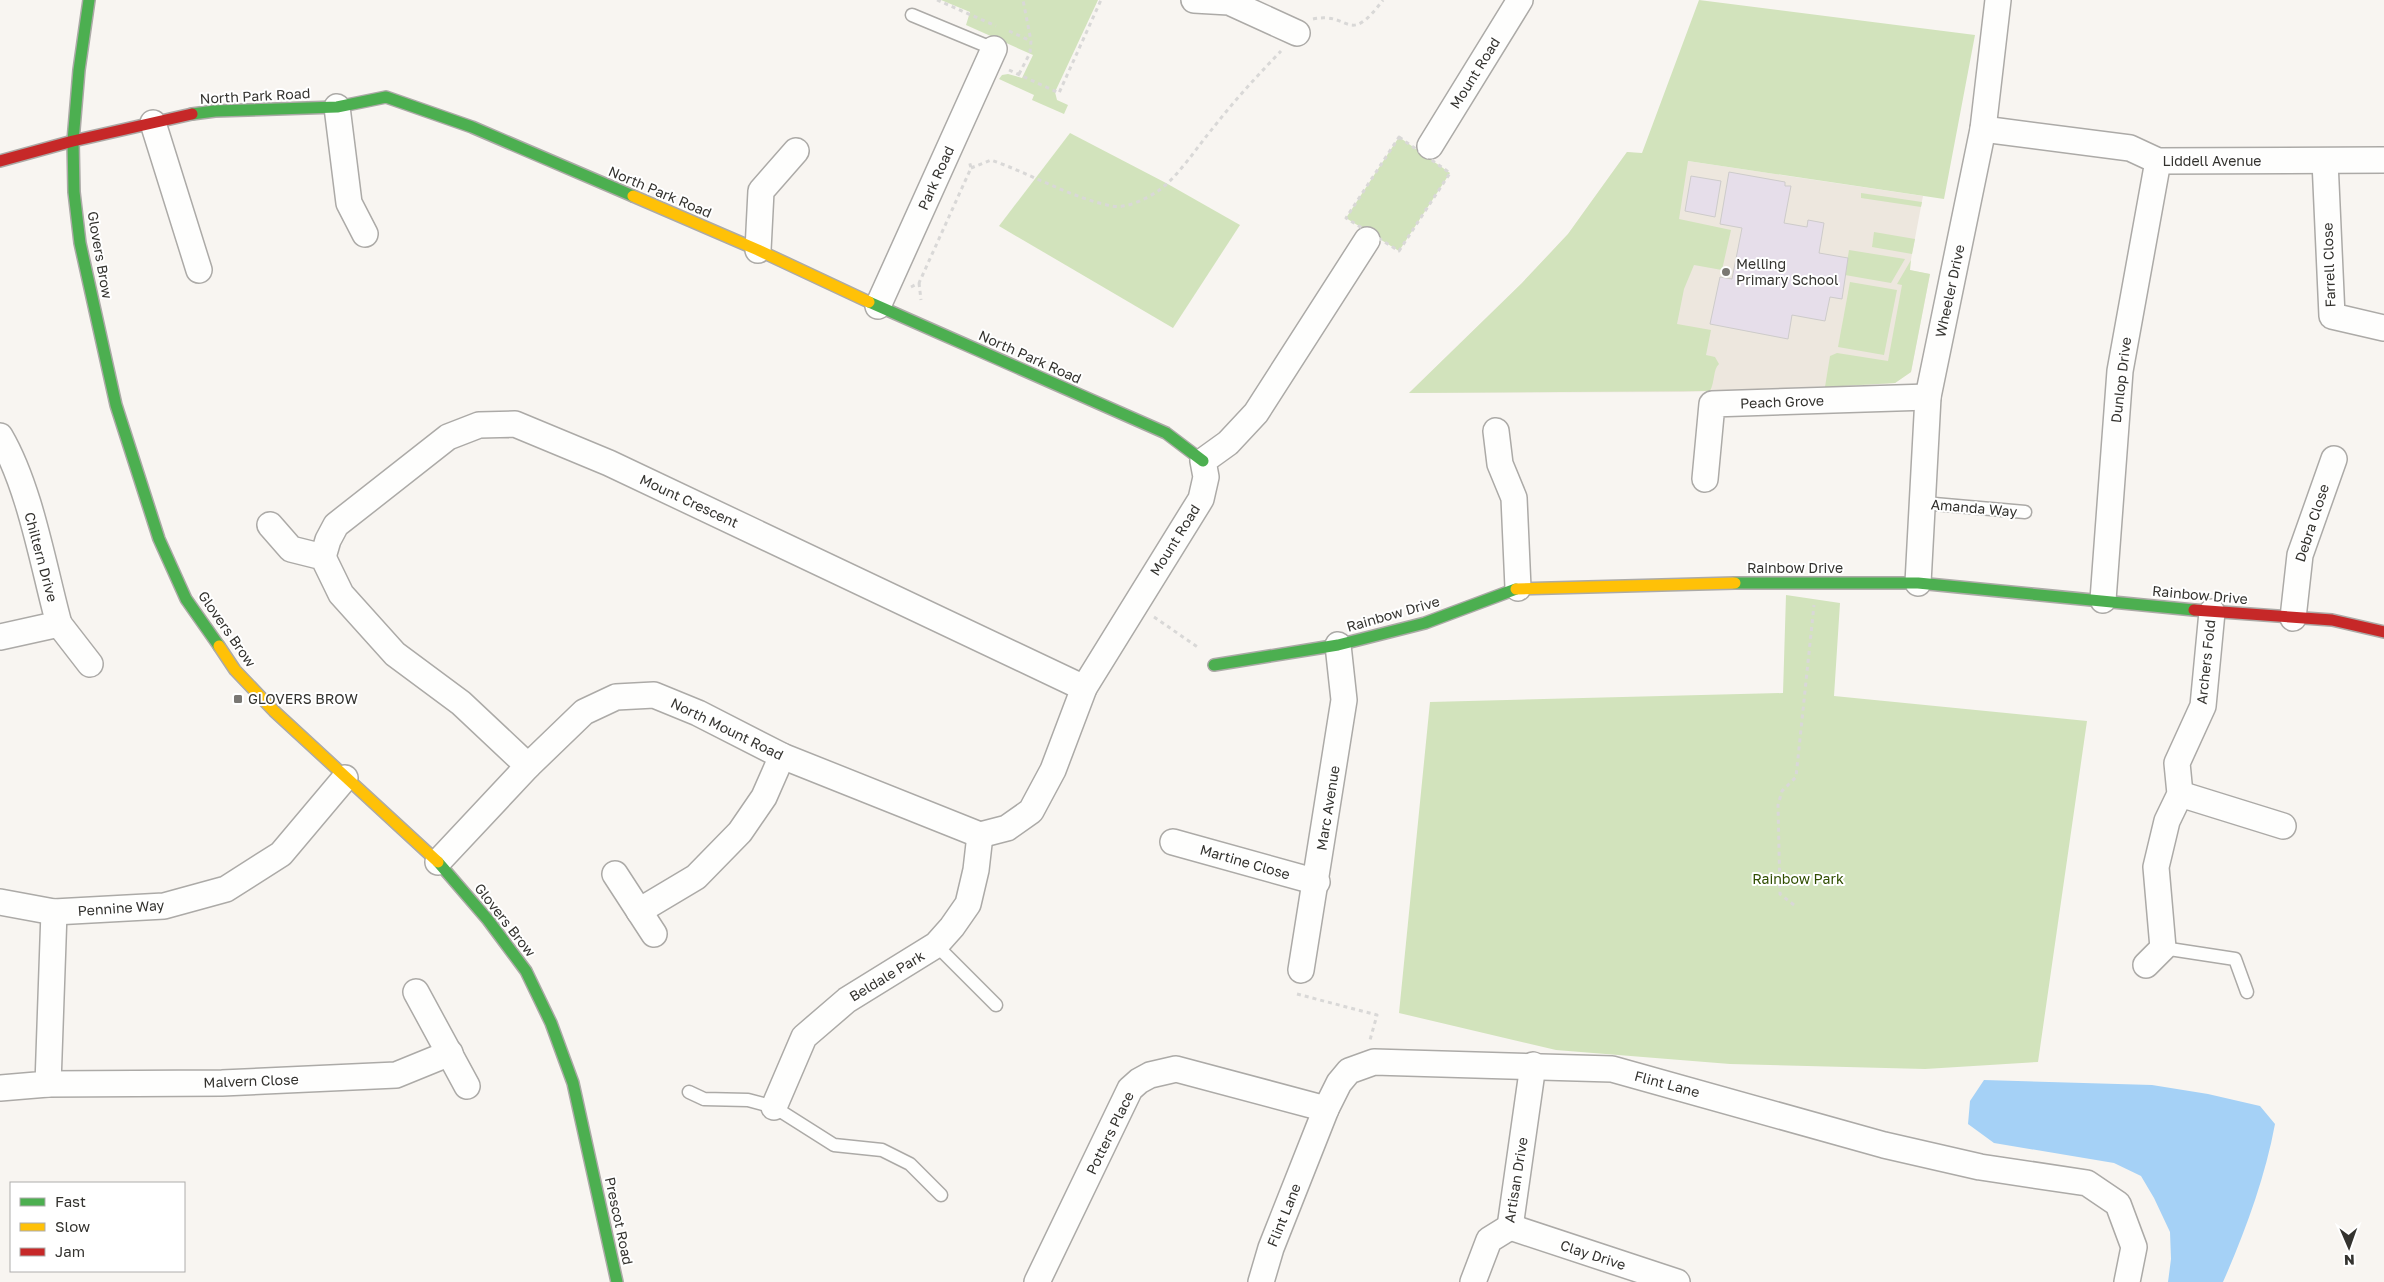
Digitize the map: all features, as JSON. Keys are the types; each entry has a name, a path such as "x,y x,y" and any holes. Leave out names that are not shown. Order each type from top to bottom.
{"street":[{"name":"Glovers Brow","path":"88,0 78,70 73,141 74,192 80,243 116,405 159,538 186,599 235,670 274,712 438,862 488,920 526,971 551,1023 573,1084 592,1166"},
{"path":"1194,0 1229,2 1297,33"},
{"name":"Mount Road","path":"1430,146 1520,0"},
{"name":"Wheeler Drive","path":"1918,583 1928,397 1983,129 1998,0"},
{"name":"Park Road","path":"878,306 999,35"},
{"name":"North Park Road","path":"0,162 73,141 215,111 337,107 386,97 472,127 758,250 878,306 1166,433 1203,461"},
{"path":"337,107 349,203 365,234"},
{"path":"153,123 199,270"},
{"name":"Liddell Avenue","path":"1983,129 2130,148 2158,161 2384,160"},
{"path":"758,250 761,190 796,151"},
{"name":"Dunlop Drive","path":"2103,600 2120,371 2158,161"},
{"name":"Farrell Close","path":"2325,161 2332,316 2384,328"},
{"path":"1203,461 1228,443 1256,413 1368,240"},
{"name":"Peach Grove","path":"1705,479 1712,404 1928,397"},
{"name":"Mount Crescent","path":"323,557 328,540 336,525 448,437 479,425 515,424 609,463 1084,688"},
{"path":"1496,431 1500,464 1514,498 1518,588"},
{"name":"Chiltern Drive","path":"0,436 13,457 59,624"},
{"name":"Debra Close","path":"2293,618 2300,555 2334,459"},
{"name":"Mount Road","path":"980,836 1007,828 1031,811 1053,770 1084,688 1201,499 1206,477 1203,461"},
{"path":"270,524 291,549 323,557 340,594 396,654 461,703 528,766"},
{"name":"Rainbow Drive","path":"1218,664 1338,645 1425,623 1518,588 1817,582 1918,583 2212,612 2332,620 2384,632"},
{"name":"Archers Fold","path":"2180,794 2177,763 2203,706 2212,612"},
{"path":"0,637 59,624 90,664"},
{"name":"Marc Avenue","path":"1301,970 1317,882 1344,700 1338,645"},
{"name":"North Mount Road","path":"438,862 528,766 584,712 616,697 654,695 698,713 782,756 980,836"},
{"path":"639,911 696,878 740,832 764,797 782,756"},
{"name":"Pennine Way","path":"0,902 54,912 164,906 226,889 281,854 346,778"},
{"path":"2154,956 2156,867 2167,821 2180,794 2283,826"},
{"name":"Beldale Park","path":"774,1108 804,1037 847,1000 936,946 952,928 968,904 976,870 980,836"},
{"name":"Martine Close","path":"1173,842 1317,882"},
{"path":"615,874 654,934"},
{"path":"48,1084 54,912"},
{"path":"416,992 467,1086"},
{"name":"Malvern Close","path":"0,1088 48,1084 222,1083 396,1075 450,1052"},
{"name":"Flint Lane","path":"1261,1282 1270,1248 1326,1109 1339,1083 1349,1071 1374,1062 1533,1065 1612,1069 1884,1145 1980,1167 2087,1183 2118,1204 2134,1247 2127,1282"},
{"name":"Artisan Drive","path":"1473,1282 1489,1240 1510,1227 1533,1065"},
{"name":"Potters Place","path":"1037,1282 1130,1090 1138,1081 1150,1075 1176,1069 1326,1109"},
{"name":"Prescot Road","path":"592,1166 617,1282"},
{"name":"Clay Drive","path":"1510,1227 1677,1282"}],"lane":[{"path":"912,15 999,35"},
{"name":"Amanda Way","path":"1923,503 2025,512"},
{"path":"936,946 996,1005"},
{"path":"2154,956 2235,959 2247,992"},
{"path":"690,1092 704,1100 748,1100 774,1108 834,1145 882,1150 910,1164 942,1195"}],"path":[{"path":"937,0 999,35 1031,41"},
{"path":"1019,74 1030,53 1031,41 1023,0"},
{"path":"1004,72 1010,70 1059,93 1100,0"},
{"path":"971,168 991,160 1022,170 1081,196 1113,206 1137,202 1159,191 1182,166 1241,93 1308,20 1320,18 1348,25 1360,25 1372,15 1383,0"},
{"path":"1399,137 1450,173 1399,251 1346,218 1399,137"},
{"path":"1794,905 1780,894 1778,805 1782,791 1796,777 1817,582"},
{"path":"1135,604 1218,664"},
{"path":"1301,970 1297,994 1377,1015 1362,1065"}],"shaded area":[{"name":"Melling Primary School","path":"1627,152 1923,196 1909,270 1930,274 1911,372 1895,383 1884,384 1683,392 1409,393 1522,283 1568,234"}],"green space":[{"path":"941,0 1098,0 1055,92 1057,100 1068,105 1064,114 1032,100 1034,95 999,79 1002,75 1008,74 1022,78 1033,55 966,25 970,12"},
{"path":"1699,0 1975,35 1944,199 1688,161 1679,219 1731,230 1722,270 1694,265 1684,289 1677,324 1711,330 1706,355 1715,357 1719,364 1710,391 1409,393 1522,283 1568,234 1627,152 1642,153"},
{"path":"1070,133 1166,183 1240,225 1173,328 999,226"},
{"path":"1399,137 1450,173 1399,251 1346,218"},
{"path":"1861,193 1922,202 1921,207 1861,198"},
{"path":"1874,232 1915,239 1912,254 1872,247"},
{"path":"1849,250 1905,259 1891,283 1845,275"},
{"path":"1911,260 1910,270 1930,274 1911,372 1895,383 1825,387 1830,356 1837,353 1888,361 1902,285 1897,284"},
{"path":"1850,282 1897,290 1884,355 1838,347"},
{"name":"Rainbow Park","path":"1786,595 1840,603 1834,696 2087,721 2038,1062 1925,1069 1730,1064 1556,1050 1399,1013 1430,702 1783,693"}],"water":[{"path":"1984,1080 2152,1085 2208,1094 2260,1106 2275,1124 2271,1144 2254,1204 2223,1282 2168,1282 2171,1259 2170,1232 2141,1176 2114,1163 1994,1143 1968,1124 1970,1101"}],"building":[{"path":"1729,172 1785,182 1785,186 1791,186 1784,223 1807,227 1808,220 1824,223 1819,253 1848,258 1842,299 1830,297 1825,321 1792,315 1788,339 1710,324 1720,277 1732,279 1742,228 1720,224"},
{"path":"1691,176 1721,181 1715,217 1685,211"}],"traffic: fast":[{"path":"89,0 79,70 73,141 74,192 80,243 116,405 159,539 186,599 219,646"},
{"path":"192,114 215,111 337,107 386,97 472,127 633,196"},
{"path":"869,302 1166,433 1203,461"},
{"path":"1735,583 1918,583 2194,610"},
{"path":"1214,665 1338,645 1425,623 1516,589"},
{"path":"438,862 488,920 526,971 551,1023 573,1083 617,1282"}],"traffic: slow":[{"path":"633,196 758,250 869,302"},
{"path":"1516,589 1735,583"},
{"path":"219,646 235,670 274,711 438,862"}],"traffic: jam":[{"path":"0,161 73,141 192,114"},
{"path":"2194,610 2332,620 2384,632"}],"place":[{"name":"Melling Primary School","path":"1726,272"},
{"name":"GLOVERS BROW","path":"238,699"}]}
